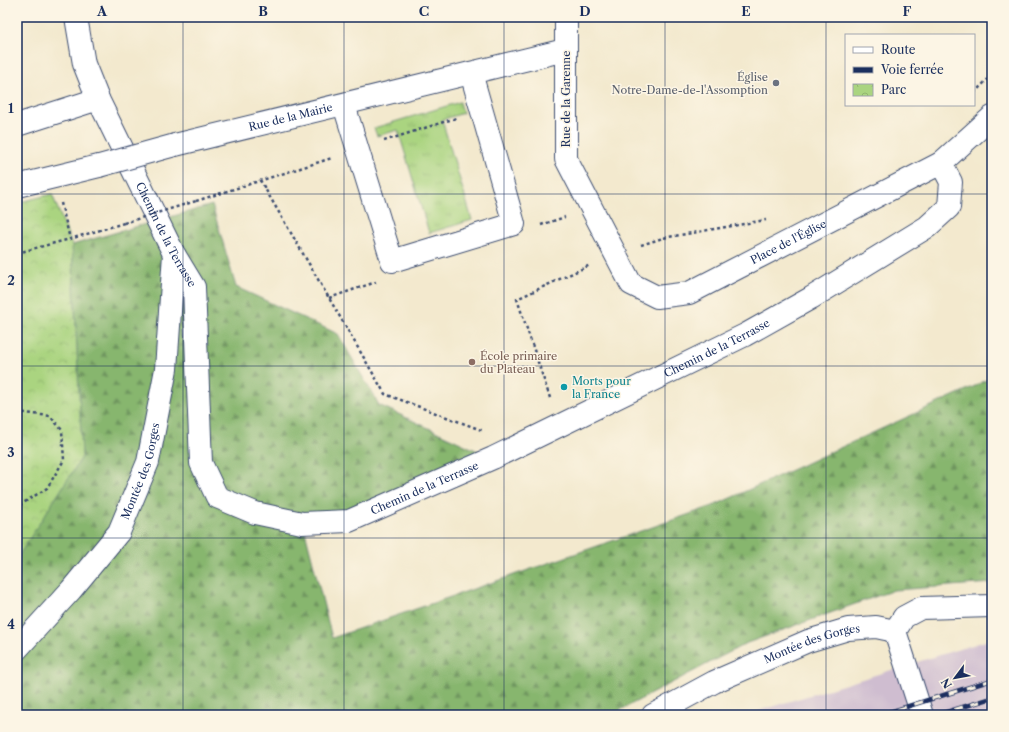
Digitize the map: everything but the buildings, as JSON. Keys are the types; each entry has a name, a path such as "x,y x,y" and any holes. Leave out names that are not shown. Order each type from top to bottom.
{"street":[{"name":"Chemin de la Terrasse","path":"76,17 84,64 98,99 174,254 194,287 201,463 217,498 255,513 302,523 349,521 479,464 667,374 745,335 811,298 927,226 949,207 951,182 941,163"},
{"name":"Rue de la Garenne","path":"566,17 566,159 631,284"},
{"name":"Rue de la Mairie","path":"17,186 99,166 175,145 566,50"},
{"path":"344,105 392,261 514,224 471,73"},
{"path":"17,126 98,99"},
{"name":"Place de l'Église","path":"631,284 657,296 689,293 941,163 992,117"},
{"name":"Montée des Gorges","path":"17,649 71,590 119,532 148,462 166,369 174,254"},
{"path":"922,715 896,631 904,617 921,608 992,606"},
{"name":"Montée des Gorges","path":"653,715 714,682 808,641 848,629 876,627 896,631"}],"path":[{"path":"975,92 992,75"},
{"path":"260,180 385,394 482,431 489,428"},
{"path":"60,197 70,239"},
{"path":"17,253 70,239 196,201"},
{"path":"552,402 517,300 615,254 663,238 773,219"},
{"path":"17,412 50,416 62,430 64,460 47,488 17,506"}],"shaded area":[{"path":"992,639 992,715 745,715"}],"green space":[{"path":"460,102 463,113 442,120 472,220 429,233 398,130 377,136 374,128"},
{"path":"52,194 72,245 82,457 17,558 17,203"},
{"path":"212,205 236,287 338,334 379,405 493,458 349,521 303,523 332,638 713,506 992,377 992,583 894,590 747,643 611,715 17,715 17,558 82,457 72,245"}],"railway":[{"path":"880,715 992,680"},
{"path":"937,715 992,698"}],"place":[{"name":"Église Notre-Dame-de-l'Assomption","path":"776,83"},
{"name":"École primaire du Plateau","path":"472,362"},
{"name":"Morts pour la France","path":"564,387"}]}
